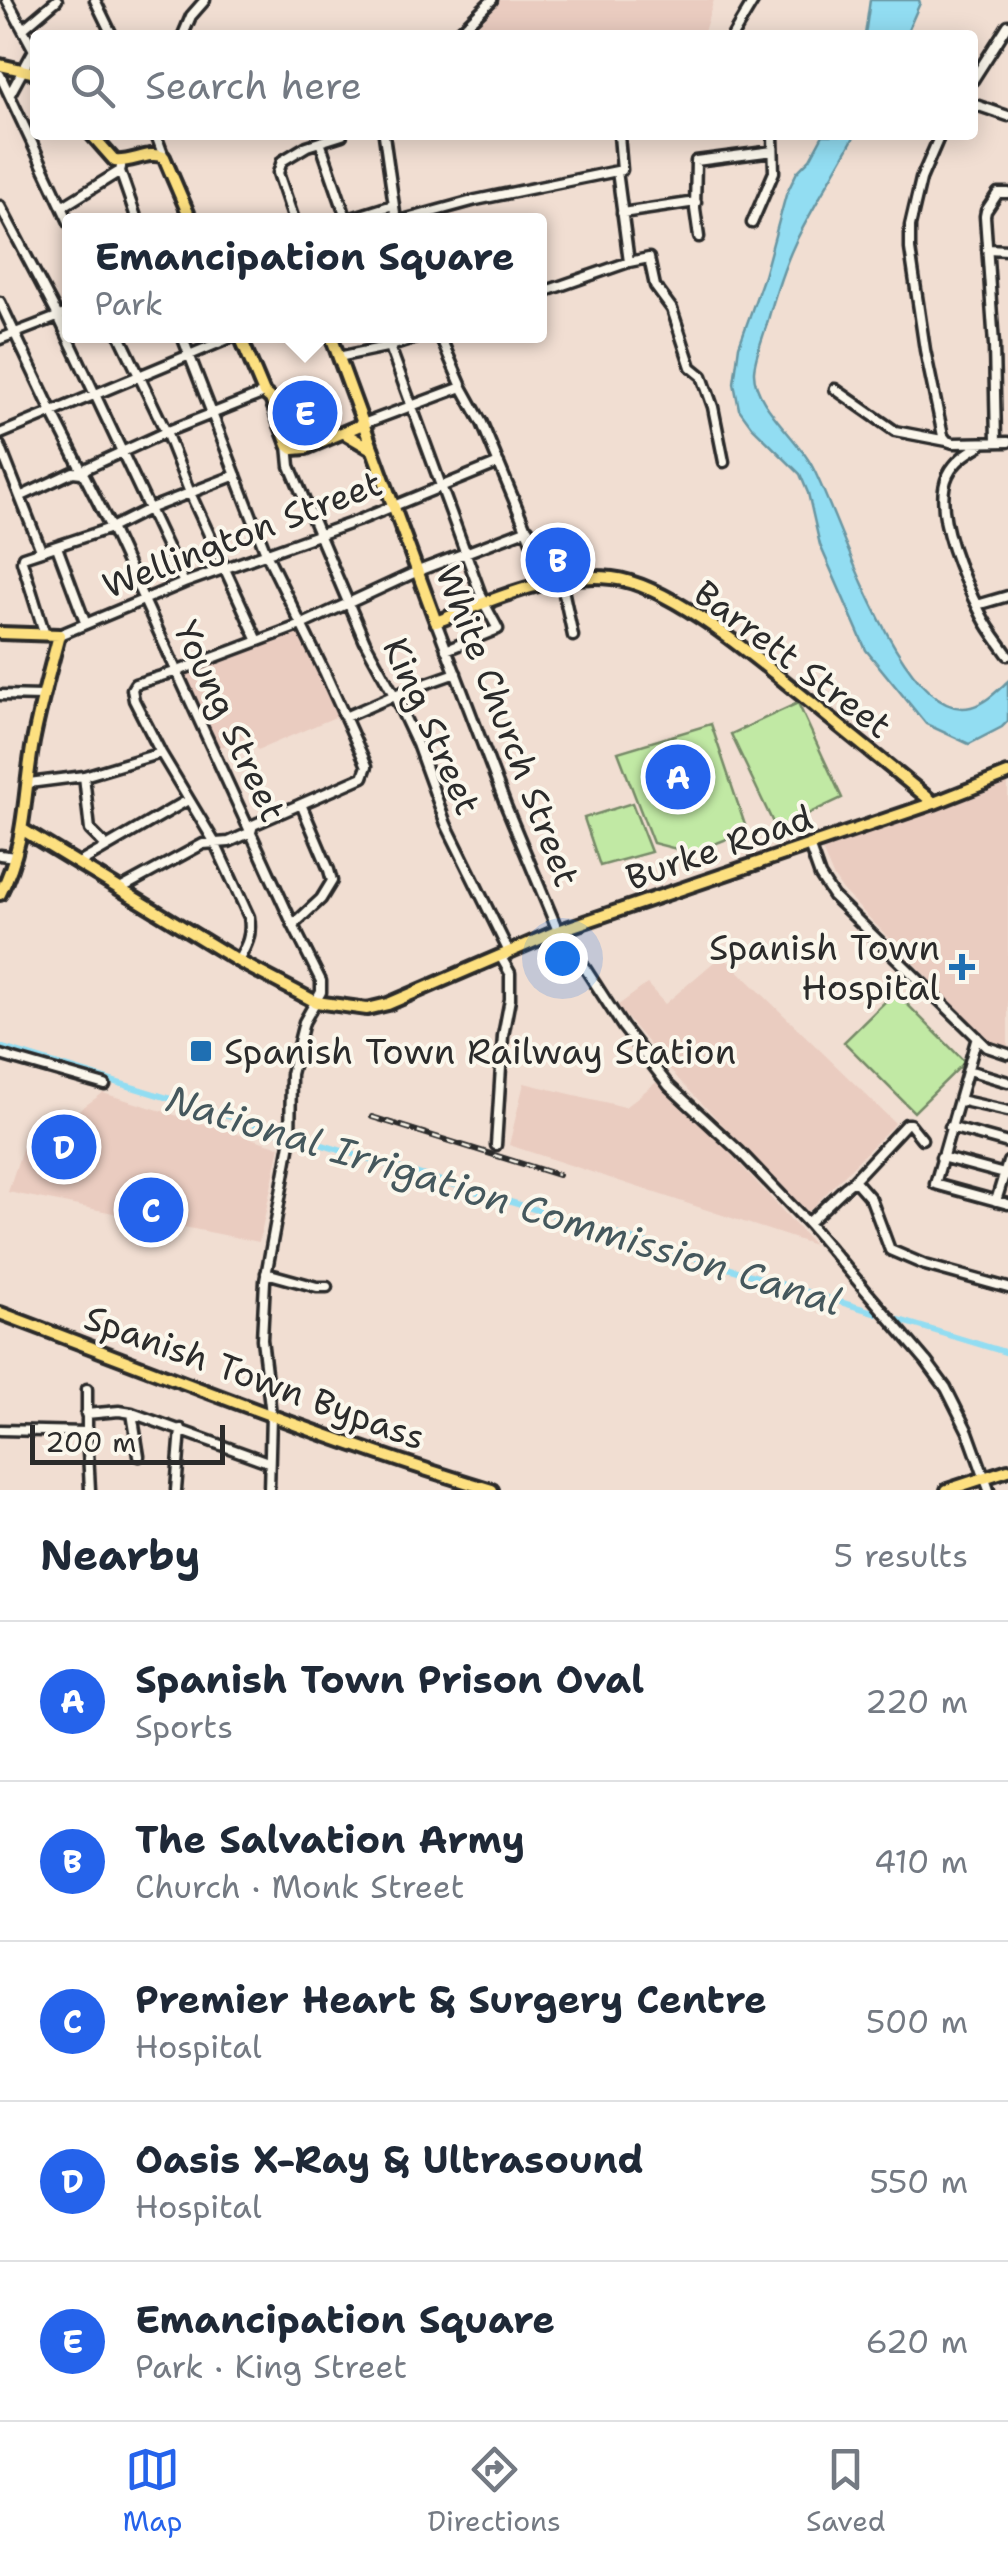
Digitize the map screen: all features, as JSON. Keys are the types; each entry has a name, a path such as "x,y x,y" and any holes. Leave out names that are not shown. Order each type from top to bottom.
{"main road":[{"path":"0,64 30,72"},
{"path":"96,140 120,167 157,154 164,157 188,213"},
{"name":"King Street","path":"241,343 264,394 271,399 288,445"},
{"name":"White Church Street","path":"333,343 436,622"},
{"path":"288,445 306,448 364,424"},
{"path":"344,433 374,450"},
{"name":"Barrett Street","path":"436,622 554,581 608,577 646,587 744,649 934,803"},
{"name":"Wellington Street","path":"0,633 59,635"},
{"path":"0,894 23,830 33,744 59,635"},
{"name":"Burke Road","path":"23,830 238,960 316,1002 368,1009 558,931 934,803 1008,774"},
{"name":"Spanish Town Bypass","path":"0,1314 492,1490"},
{"path":"946,1490 987,1484 1008,1470"}],"street":[{"path":"7,0 30,42"},
{"path":"24,28 56,0"},
{"path":"96,0 110,30"},
{"path":"185,30 205,0"},
{"path":"461,30 492,0"},
{"path":"735,30 754,0"},
{"path":"978,72 1008,25"},
{"path":"10,95 30,58"},
{"path":"0,75 30,138"},
{"path":"978,106 1008,116"},
{"path":"31,140 65,213"},
{"path":"158,140 164,157"},
{"path":"292,213 278,167 291,154 322,140"},
{"path":"324,140 344,213"},
{"path":"385,140 396,213"},
{"path":"426,213 622,170 619,140"},
{"path":"752,223 774,172 773,140"},
{"path":"938,140 921,179 910,226 910,249 924,350 947,442"},
{"path":"699,237 696,161 774,151"},
{"path":"62,207 120,167 135,213"},
{"path":"617,171 629,262"},
{"path":"996,442 986,210 998,193 1008,193"},
{"path":"622,213 696,202"},
{"path":"368,213 393,205"},
{"path":"2,212 62,325"},
{"path":"987,249 1008,250"},
{"path":"547,291 649,258 655,286 672,309 691,367 702,376 724,462"},
{"name":"Young Street","path":"0,302 111,528 320,981 321,992 316,1002"},
{"path":"0,339 62,315"},
{"path":"70,343 184,583"},
{"path":"123,343 258,640"},
{"path":"120,889 202,844 229,842 251,832 254,825 363,776 367,766 266,553 185,343"},
{"path":"0,434 220,343"},
{"path":"389,343 484,603 498,629 446,650"},
{"path":"338,356 400,343"},
{"path":"443,343 554,581 573,636"},
{"path":"994,345 1008,346"},
{"path":"364,424 462,387"},
{"path":"836,389 895,430 947,442 1008,442"},
{"path":"22,496 166,432 264,394"},
{"path":"982,444 960,460 948,476 942,507 960,568 983,619 1008,655"},
{"name":"King Street","path":"288,445 290,466 365,642 417,744 446,824 509,952 502,959 510,973 510,999 503,1036 496,1145"},
{"path":"0,446 42,550"},
{"name":"Wellington Street","path":"59,635 498,462"},
{"path":"45,635 23,557 111,528 236,475"},
{"path":"238,960 248,943 249,917 215,843 134,700 134,684 302,625 418,570 528,529"},
{"path":"56,547 85,622"},
{"path":"977,605 1008,596"},
{"name":"White Church Street","path":"436,622 558,931 623,1027 670,1086 808,1223 926,1360 946,1388 968,1432 987,1484"},
{"path":"345,718 456,673"},
{"path":"0,695 44,696"},
{"path":"29,783 84,776 161,753"},
{"path":"84,776 90,830 106,846"},
{"path":"79,864 188,800"},
{"path":"292,925 321,898 332,881 301,804"},
{"path":"809,845 820,876 833,896 987,1047 1008,1054"},
{"path":"0,856 15,856"},
{"path":"269,1490 271,1414 262,1339 266,1273 290,1143 290,1074 304,1022 316,1002"},
{"path":"977,1037 935,1184 1008,1204"},
{"path":"0,1054 105,1085"},
{"path":"968,1070 1008,1082"},
{"path":"958,1100 1008,1111"},
{"path":"808,1223 906,1124 922,1139"},
{"path":"950,1127 1008,1143"},
{"path":"941,1157 1006,1174"},
{"path":"996,1201 1008,1162"},
{"path":"851,1182 857,1183 870,1199 890,1250 925,1266 1008,1288"},
{"path":"266,1273 327,1286"},
{"path":"87,1388 90,1490"},
{"path":"86,1414 132,1413 268,1462"},
{"path":"132,1413 139,1456"},
{"path":"176,1490 181,1429"},
{"path":"0,1430 87,1432"}],"shaded area":[{"path":"498,0 714,0 705,30 466,30"},
{"path":"299,630 340,715 258,750 251,737 214,749 180,673"},
{"name":"Spanish Town Hospital","path":"1008,778 1008,1046 990,1042 843,891 821,848"},
{"path":"722,955 895,1123 808,1212 679,1080 617,1006 647,984 665,1004"},
{"path":"658,1081 814,1245 509,1145 524,1083 625,1107"},
{"path":"103,1093 280,1147 259,1242 8,1192 30,1125 68,1118"}],"green space":[{"path":"315,383 333,429 296,443 278,397"},
{"path":"798,703 842,798 776,829 731,734"},
{"path":"711,724 747,831 692,853 653,843 618,752"},
{"path":"632,803 651,852 600,866 584,818"},
{"path":"895,992 965,1062 914,1112 844,1042"}],"water":[{"path":"870,0 919,0 908,30 866,30"},
{"path":"820,140 852,140 787,262 757,354 756,383 768,408 812,466 875,611 921,684 945,704 971,707 1008,681 1008,721 969,744 926,724 866,650 820,545 800,474 739,409 734,383 739,346 764,276 786,195 797,172"}],"waterway":[{"name":"National Irrigation Commission Canal","path":"0,1047 1008,1353"}],"railway":[{"path":"372,1117 558,1175"}],"place":[{"name":"Emancipation Square","path":"305,413"},
{"name":"The Salvation Army","path":"558,560"},
{"name":"Spanish Town Prison Oval","path":"678,777"},
{"name":"Spanish Town Hospital","path":"962,967"},
{"name":"Spanish Town Railway Station","path":"201,1051"},
{"name":"Oasis X-Ray & Ultrasound","path":"64,1147"},
{"name":"Premier Heart & Surgery Centre","path":"151,1210"}]}
